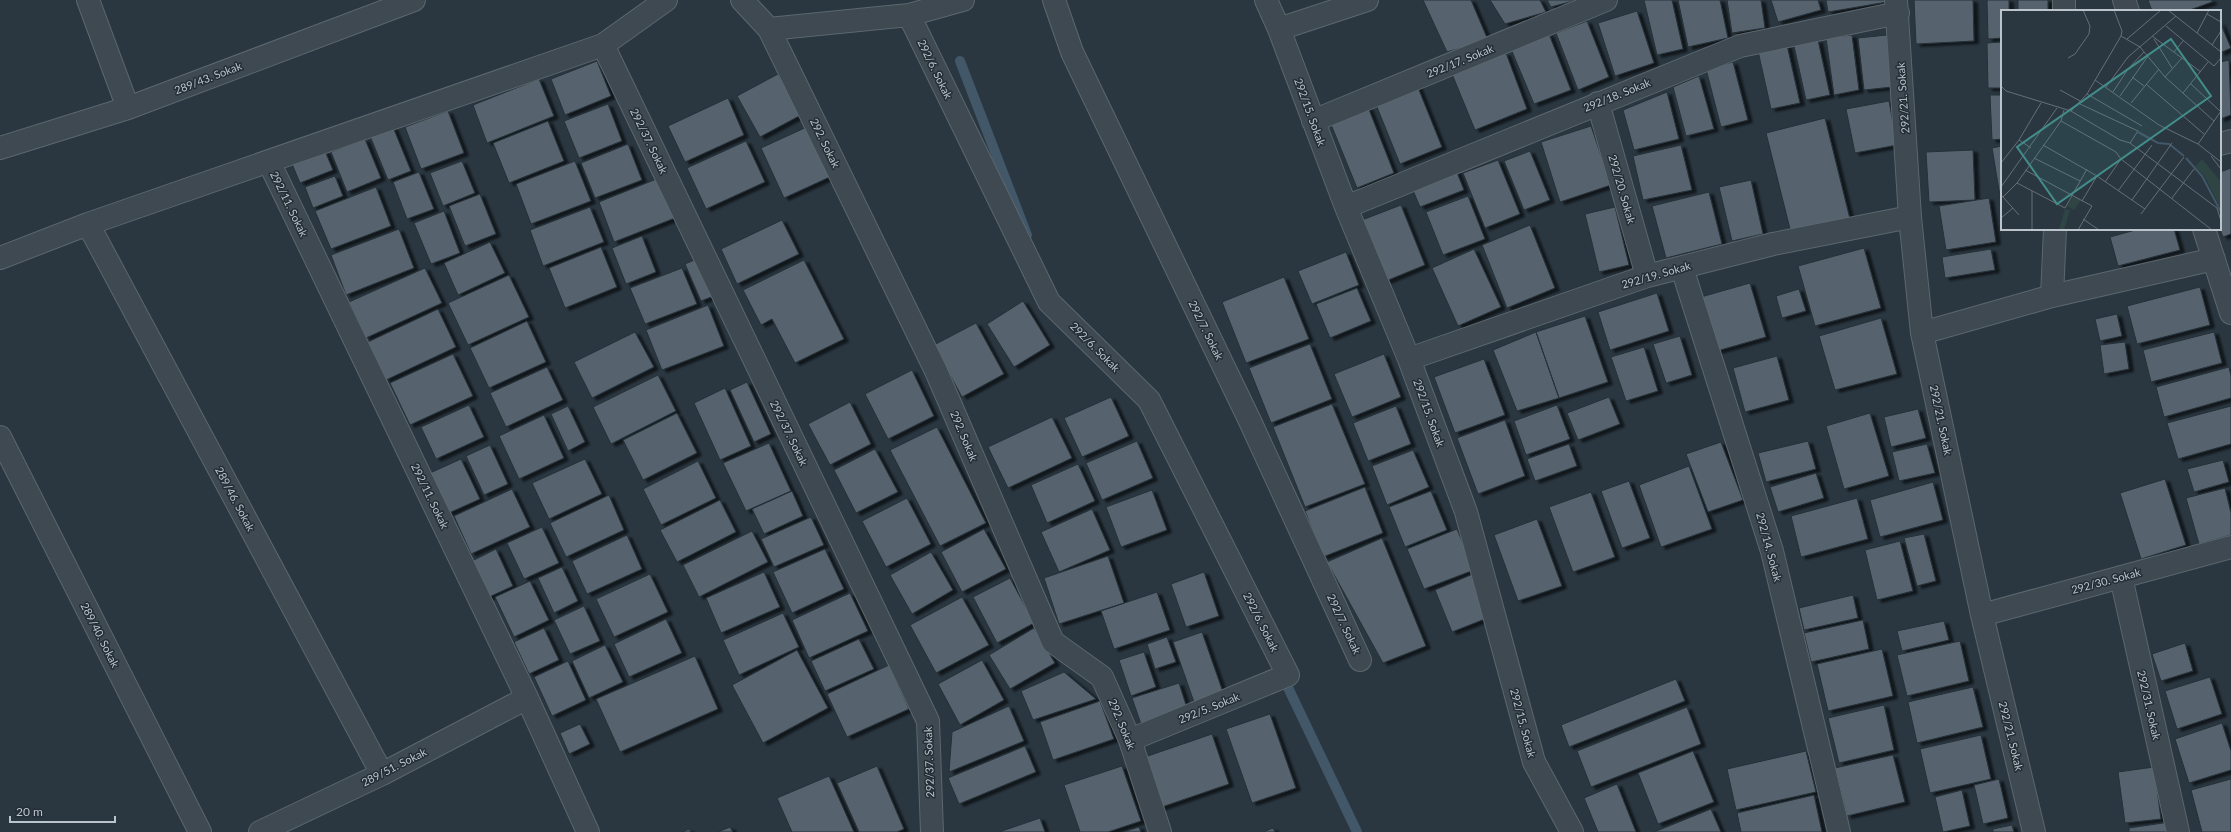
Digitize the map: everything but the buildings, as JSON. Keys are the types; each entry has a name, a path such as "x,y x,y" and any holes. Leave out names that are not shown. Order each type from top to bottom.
{"street":[{"path":"88,0 128,108"},
{"name":"289/43. Sokak","path":"0,148 128,108 414,0"},
{"path":"0,258 88,224 603,45 666,0"},
{"name":"292. Sokak","path":"742,0 770,29 936,371 1053,642 1102,677 1130,740 1160,832"},
{"path":"770,29 909,15 931,4 963,0"},
{"name":"292/7. Sokak","path":"1054,0 1072,52 1249,419 1360,660"},
{"name":"292/15. Sokak","path":"1266,0 1279,29 1346,207 1410,359 1466,512 1534,762 1572,832"},
{"path":"1279,29 1367,0"},
{"name":"292/17. Sokak","path":"1313,121 1606,0"},
{"path":"2124,0 2128,10"},
{"name":"292/18. Sokak","path":"1346,207 1740,46 1897,7"},
{"name":"292/21. Sokak","path":"1897,7 1910,217 1922,332 1982,615 2034,832"},
{"name":"292/6. Sokak","path":"909,15 1049,302 1149,400 1288,675"},
{"name":"292/37. Sokak","path":"603,45 928,721 932,832"},
{"name":"292/20. Sokak","path":"1598,103 1647,276"},
{"path":"2221,144 2231,140"},
{"name":"292/11. Sokak","path":"269,162 527,698 588,832"},
{"name":"292/19. Sokak","path":"1410,359 1647,276 1773,244 1910,217"},
{"name":"289/46. Sokak","path":"88,224 382,774"},
{"path":"2052,296 2055,230"},
{"path":"2204,230 2231,313"},
{"path":"1922,332 2052,296 2214,259"},
{"name":"292/14. Sokak","path":"1682,268 1772,551 1839,832"},
{"name":"289/40. Sokak","path":"0,437 200,832"},
{"name":"292/30. Sokak","path":"1982,615 2231,547"},
{"name":"292/31. Sokak","path":"2120,577 2178,832"},
{"name":"292/5. Sokak","path":"1130,740 1288,675"},
{"name":"289/51. Sokak","path":"260,832 382,774 527,698"}],"waterway":[{"path":"960,61 1027,235"},
{"path":"1282,675 1357,832"}]}
